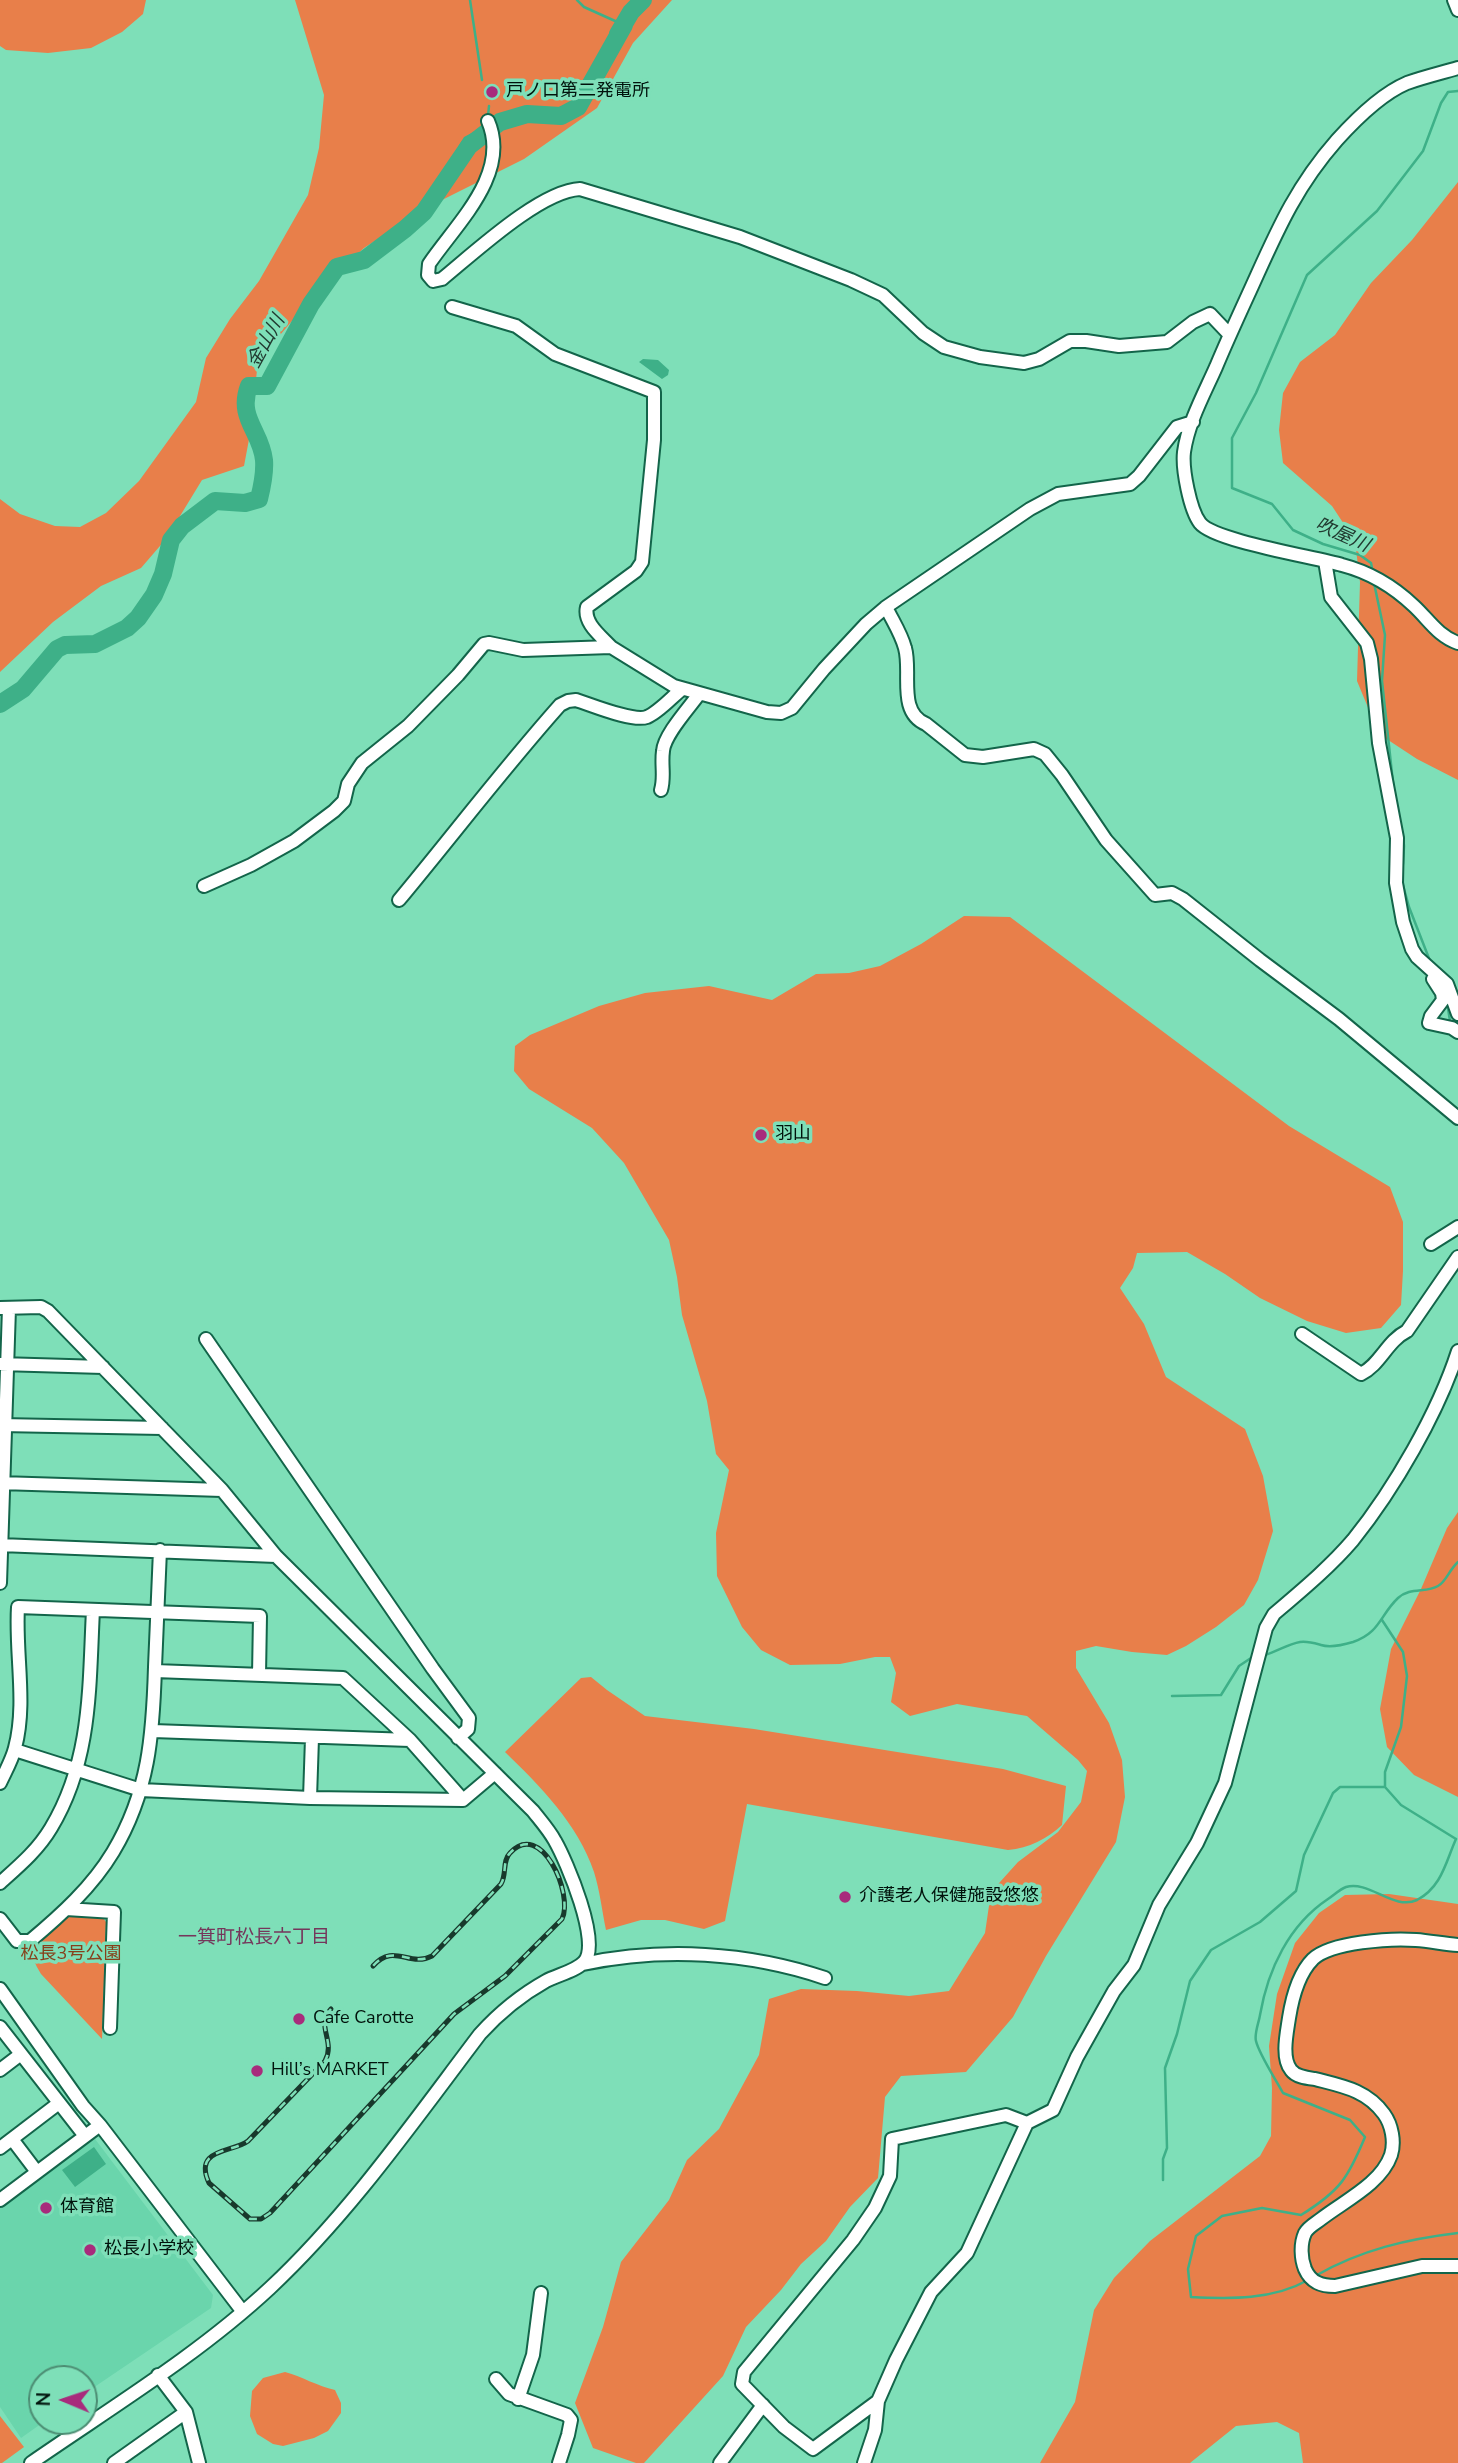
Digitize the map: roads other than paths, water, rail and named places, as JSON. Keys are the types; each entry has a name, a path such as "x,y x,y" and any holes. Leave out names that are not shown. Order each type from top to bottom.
{"street":[{"path":"1454,0 1458,10"},
{"path":"1458,68 1405,84 1365,113 1337,139 1291,201 1229,334 1184,451 1184,467 1196,516 1206,529 1256,545 1343,565 1389,584 1416,608 1431,626 1449,640 1458,643"},
{"path":"488,121 494,146 489,171 472,205 429,264 428,275 433,281 442,278 542,202 570,190 580,189 740,237 851,279 883,295 923,333 944,347 980,356 1024,363 1039,359 1070,341 1119,346 1167,342 1193,322 1210,314 1229,334"},
{"path":"452,307 516,326 555,354 654,392 654,440 642,562 636,570 587,607 587,621 611,647 674,686 767,712 781,713 792,708 824,669 886,607 1030,509 1058,494 1129,484 1139,476 1177,427 1193,422"},
{"path":"1325,561 1331,597 1367,643 1371,659 1379,743 1397,838 1396,883 1403,922 1412,949 1447,984 1458,1014"},
{"path":"886,607 906,650 909,703 911,712 919,721 965,754 983,757 1034,750 1045,754 1106,840 1156,895 1172,893 1183,899 1339,1019 1458,1118"},
{"path":"204,886 251,865 294,841 334,811 344,801 348,785 362,763 408,726 484,644 547,651 611,647"},
{"path":"399,900 503,769 560,705 576,700 642,718 682,689"},
{"path":"661,790 664,775 663,748 667,738 699,694"},
{"path":"1433,979 1442,993 1443,1000 1429,1023 1458,1032"},
{"path":"1431,1244 1458,1227"},
{"path":"1302,1334 1361,1374 1369,1370 1394,1337 1407,1331 1458,1257"},
{"path":"0,1583 5,1308 41,1307 222,1490 276,1556 533,1811 554,1838 579,1896 589,1941 587,1958 583,1964"},
{"path":"205,1339 433,1670 469,1718 468,1729 458,1738"},
{"path":"864,2463 875,2430 878,2400 931,2292 967,2253 1027,2123 1053,2110 1077,2057 1114,1991 1134,1965 1159,1905 1197,1843 1225,1783 1266,1628 1274,1614 1352,1541 1394,1482 1451,1374 1458,1352"},
{"path":"3,1364 103,1367"},
{"path":"2,1425 162,1428"},
{"path":"1,1483 222,1490"},
{"path":"1,1545 276,1556"},
{"path":"0,1919 17,1941 30,1941 66,1909 114,1851 141,1790 153,1731 160,1550"},
{"path":"0,1783 15,1750 20,1687 18,1607 260,1616 258,1675"},
{"path":"0,1883 24,1861 51,1828 77,1770 85,1739 89,1705 93,1610"},
{"path":"155,1671 343,1678 410,1740 463,1800"},
{"path":"153,1731 410,1740"},
{"path":"310,1798 312,1738"},
{"path":"15,1750 141,1790 310,1798 463,1800 495,1773"},
{"path":"66,1909 114,1912 110,2028"},
{"path":"1458,1945 1416,1940 1385,1940 1351,1945 1314,1958 1304,1970 1296,1988 1289,2015 1286,2057 1289,2068 1296,2075 1348,2087 1363,2094 1377,2105 1391,2129 1391,2153 1384,2168 1371,2182 1306,2231 1302,2247 1303,2263 1308,2276 1320,2286 1335,2286 1422,2266 1458,2266"},
{"path":"31,2463 243,2312 304,2255 353,2199 493,2020 545,1982 583,1964 613,1958 676,1953 764,1962 792,1967 825,1978"},
{"path":"0,1989 83,2106 243,2312"},
{"path":"0,2027 85,2136"},
{"path":"0,2070 21,2054"},
{"path":"0,2148 60,2103"},
{"path":"878,2400 813,2449 784,2427 742,2384 744,2372 853,2240 875,2208 890,2176 892,2139 1006,2115 1027,2123"},
{"path":"0,2200 100,2125"},
{"path":"12,2139 37,2172"},
{"path":"518,2399 533,2355 541,2293"},
{"path":"158,2375 186,2412 199,2463"},
{"path":"496,2379 509,2394 518,2399 567,2414 571,2420 559,2463"},
{"path":"720,2463 763,2405"},
{"path":"114,2463 186,2412"}],"waterway":[{"path":"470,0 482,80"},
{"path":"577,0 584,7 624,25"},
{"name":"金山川","path":"618,34 631,12 643,0"},
{"name":"金山川","path":"0,704 23,689 57,649 65,645 95,644 127,628 138,618 154,595 163,574 171,540 182,526 215,501 245,503 259,499 264,460 246,407 249,386 267,386 311,304 337,267 364,260 405,229 424,212 469,146 500,122 527,114 561,116 578,107 624,25"},
{"name":"吹屋川","path":"1373,573 1371,563 1360,555 1323,544 1293,530 1272,504 1232,488 1232,438 1256,393 1307,275 1377,211 1423,151 1441,103 1448,92 1458,91"},
{"path":"488,116 489,106"},
{"name":"吹屋川","path":"1374,583 1385,635 1382,681 1394,792"},
{"name":"吹屋川","path":"1403,836 1403,864"},
{"name":"吹屋川","path":"1401,878 1430,961"},
{"name":"吹屋川","path":"1447,1002 1450,1021 1458,1024"},
{"path":"1265,1655 1300,1642 1333,1646 1362,1638 1374,1629 1398,1598 1408,1592 1438,1586 1458,1562"},
{"path":"1382,1620 1403,1652 1407,1676 1401,1727 1385,1772 1385,1787 1401,1805 1456,1839"},
{"path":"1172,1696 1221,1695 1239,1666 1254,1656"},
{"path":"1163,2180 1163,2159 1167,2148 1165,2068 1177,2034 1190,1981 1211,1950 1260,1922 1296,1891 1304,1855 1333,1793 1340,1787 1385,1787"},
{"path":"1308,2280 1295,2287 1266,2295 1236,2298 1191,2297 1188,2269 1196,2236 1222,2216 1262,2208 1301,2215 1334,2191 1348,2173 1365,2137 1350,2120 1283,2093 1260,2053 1256,2038 1269,1981 1291,1935 1328,1899 1346,1887 1355,1886 1399,1902 1417,1900 1438,1881 1456,1839"},
{"path":"1317,2275 1350,2259 1385,2247 1458,2233"}],"railway":[{"path":"331,2009 325,2021 328,2047 325,2061 248,2141 217,2153 206,2163 205,2172 209,2183 250,2219 261,2219 270,2213 454,2014 505,1976 562,1919 563,1893 552,1864 543,1852 533,1845 522,1845 508,1856 501,1884 432,1956 424,1959 388,1956 373,1966"}],"place":[{"name":"戸ノ口第二発電所","path":"492,92"},
{"name":"羽山","path":"761,1135"},
{"name":"介護老人保健施設悠悠","path":"845,1897"},
{"name":"Cafe Carotte","path":"299,2019"},
{"name":"Hill’s MARKET","path":"257,2071"},
{"name":"体育館","path":"46,2208"},
{"name":"松長小学校","path":"90,2250"}],"district":[{"name":"一箕町松長六丁目","path":"254,1938"}],"park label":[{"name":"松長3号公園","path":"71,1955"}]}
